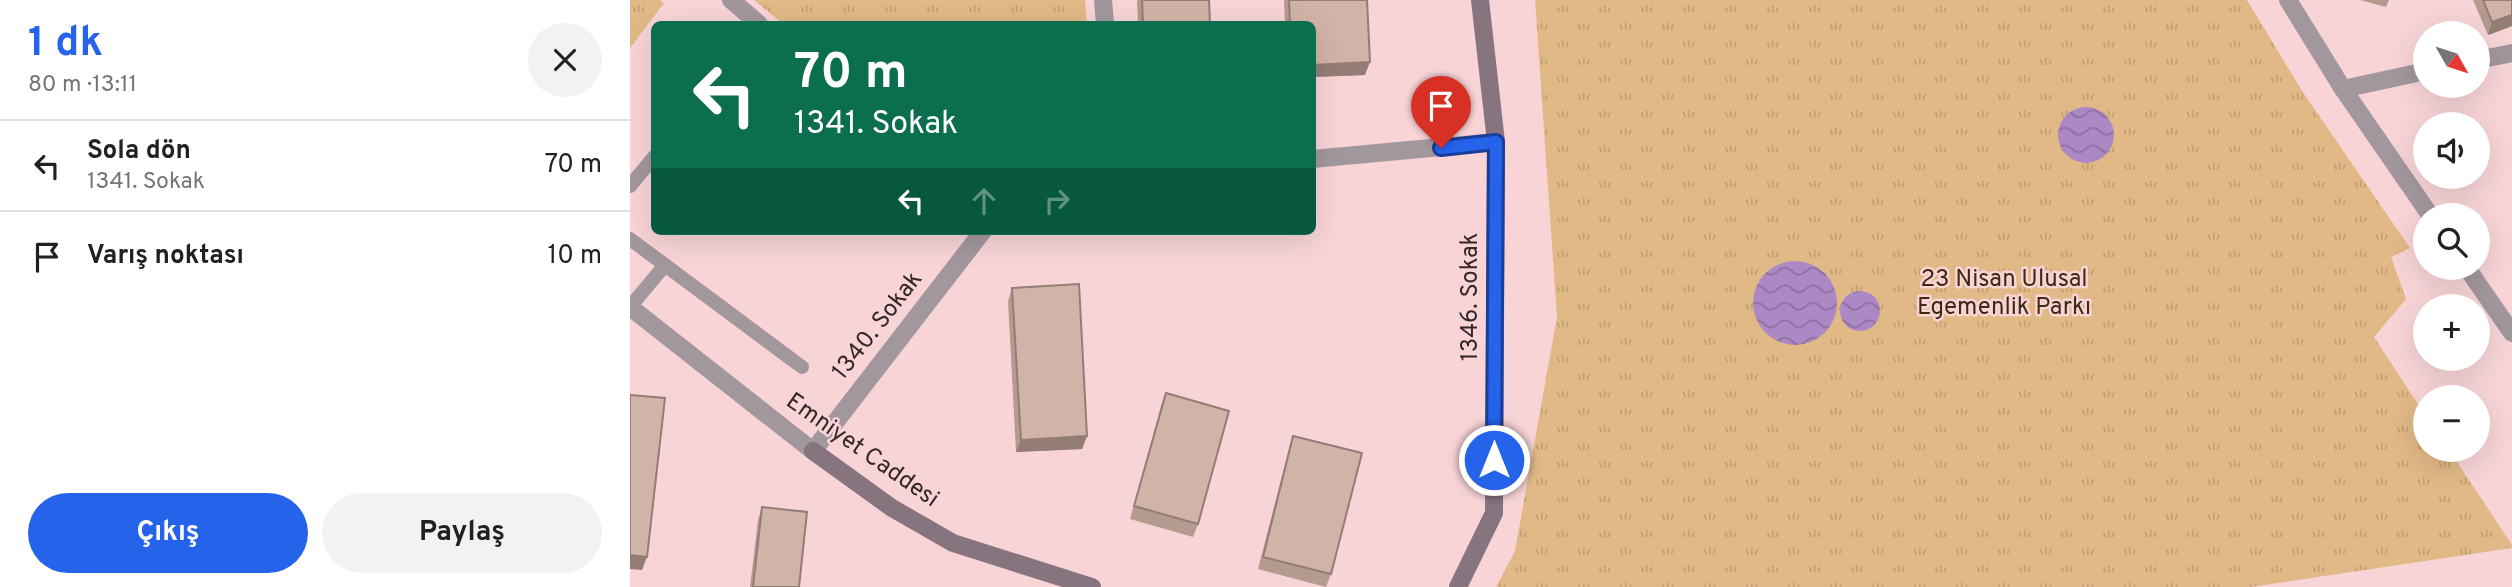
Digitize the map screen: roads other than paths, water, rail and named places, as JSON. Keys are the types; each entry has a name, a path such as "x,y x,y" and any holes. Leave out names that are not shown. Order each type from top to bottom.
{"street":[{"path":"731,0 756,21"},
{"path":"1103,0 1105,21"},
{"name":"1346. Sokak","path":"1458,587 1494,513 1496,142 1480,0"},
{"path":"2288,0 2343,89 2422,203"},
{"path":"2490,58 2512,53"},
{"path":"2343,89 2413,74"},
{"path":"1316,159 1496,142"},
{"name":"1340. Sokak","path":"813,451 980,235"},
{"path":"2475,280 2512,334"},
{"name":"Emniyet Caddesi","path":"630,307 813,451 892,508 953,543 1092,587"}],"lane":[{"path":"630,186 651,161"},
{"path":"630,239 802,367"},
{"path":"630,307 664,265"}],"water":[{"path":"2086,107 2097,109 2106,115 2112,124 2112,146 2106,155 2097,161 2086,163 2075,161 2066,155 2060,146 2058,135 2060,124 2066,115 2075,109"},
{"path":"1795,261 1811,264 1830,280 1837,303 1834,319 1818,338 1795,345 1779,342 1760,326 1753,303 1756,287 1772,268"},
{"path":"1860,291 1874,297 1880,311 1874,325 1860,331 1846,325 1840,311 1846,297"}],"park label":[{"name":"23 Nisan Ulusal Egemenlik Parkı","path":"2004,294"}]}
